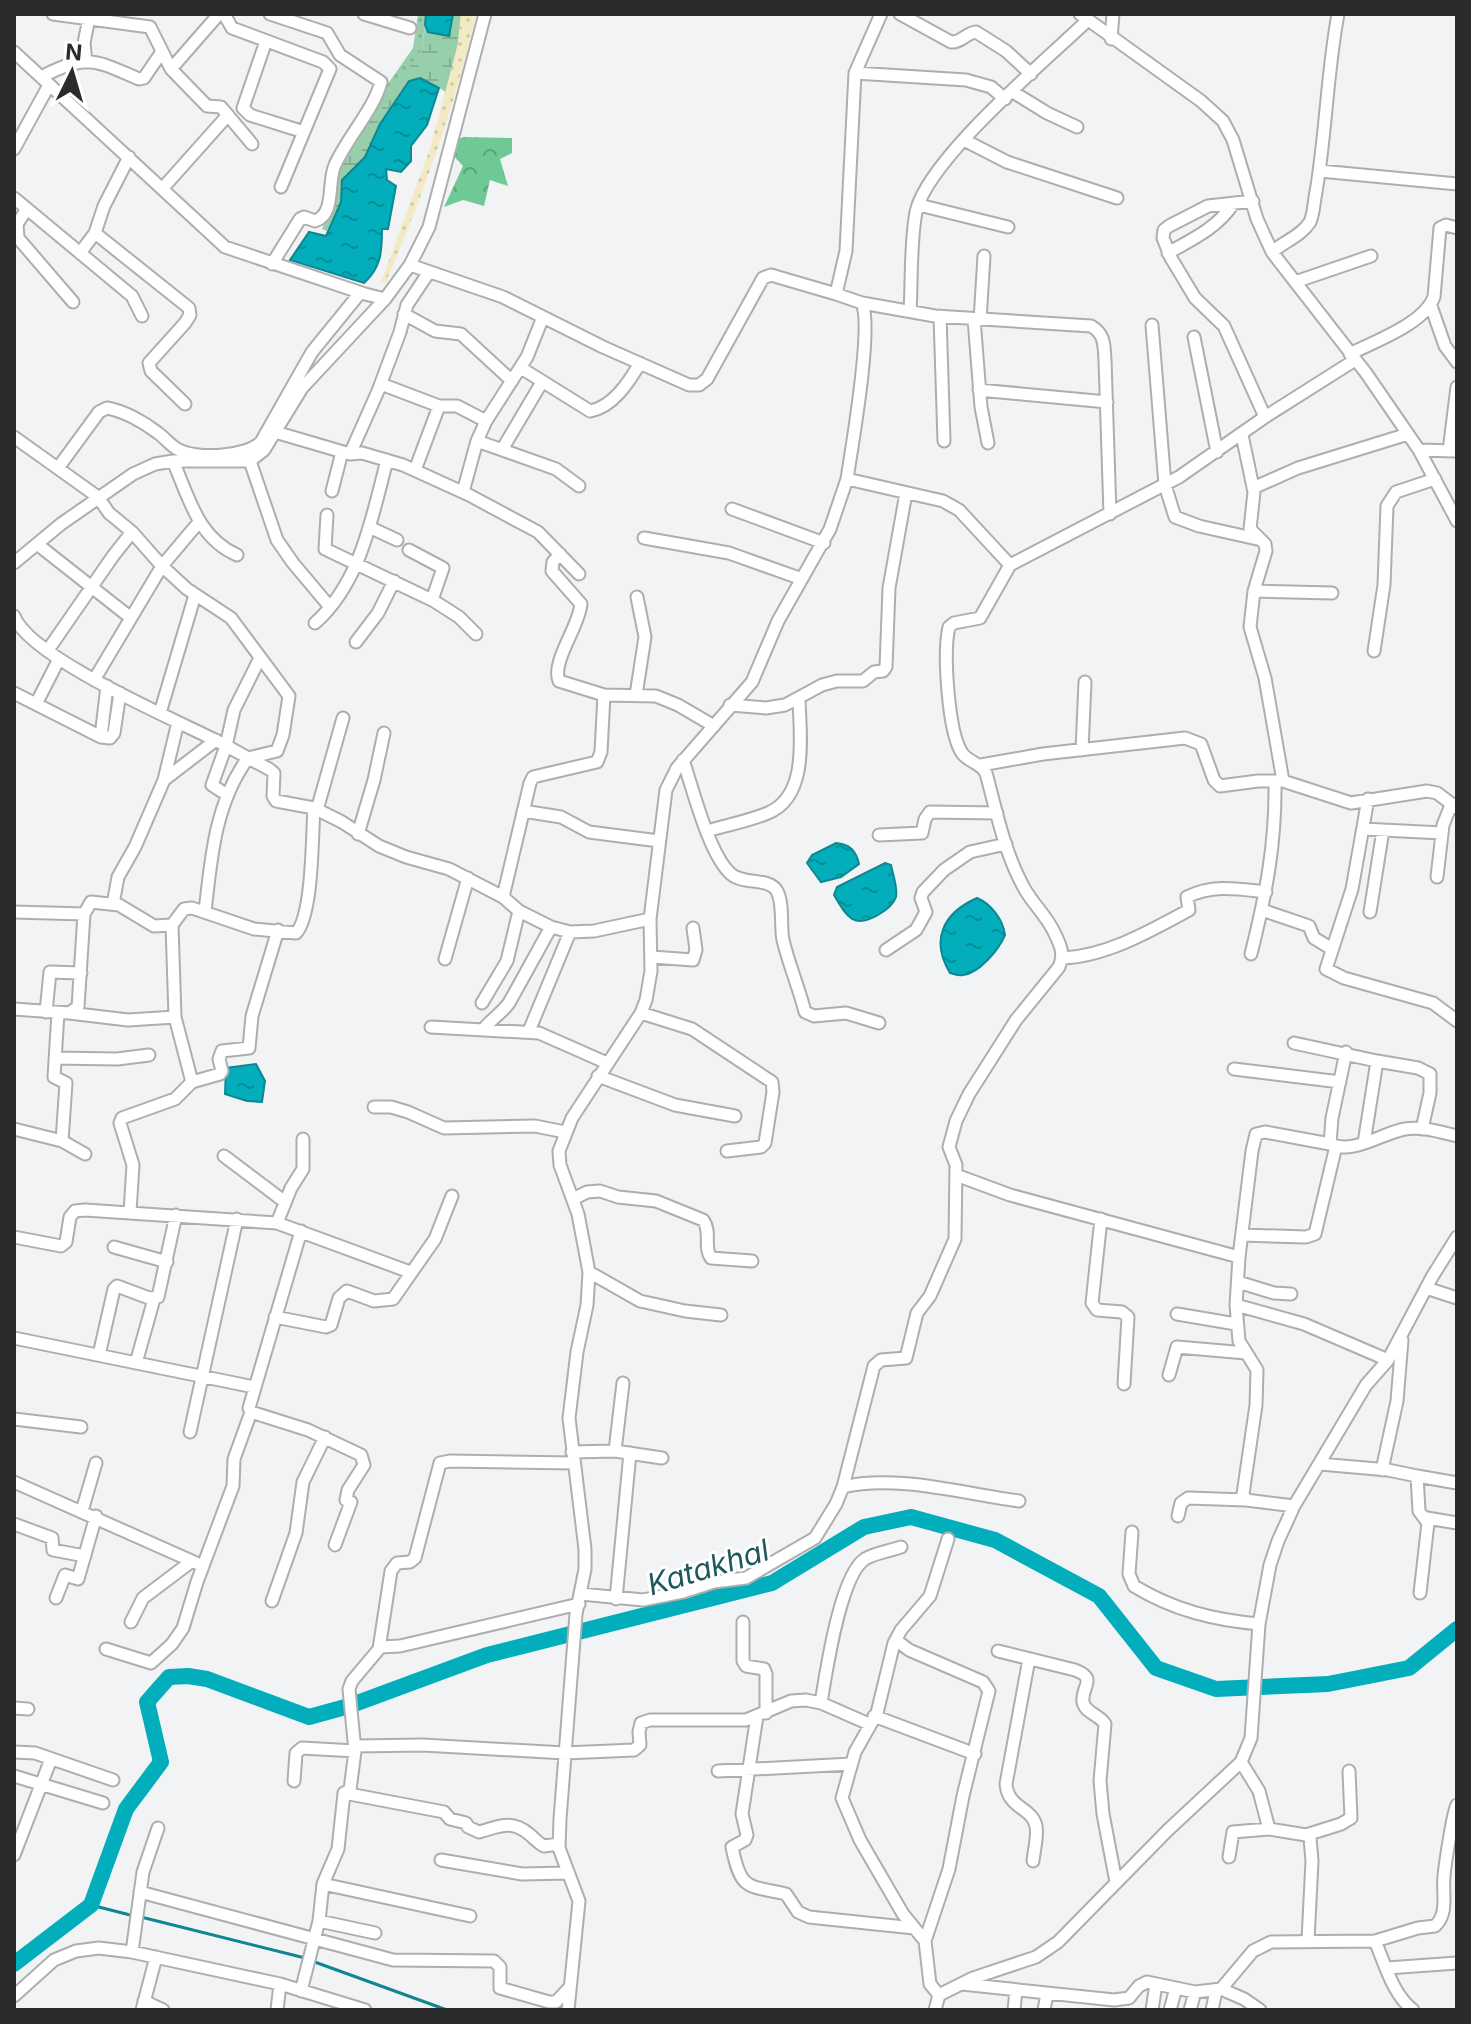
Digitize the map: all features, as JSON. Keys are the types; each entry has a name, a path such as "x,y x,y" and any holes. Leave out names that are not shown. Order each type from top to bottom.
{"street":[{"path":"53,14 150,20 161,53 171,69 207,106 221,107 252,144"},
{"path":"171,69 221,14 232,28 323,62 330,69 281,187"},
{"path":"270,14 327,33 340,55 381,82 336,161 331,177 330,199 323,217 320,221 300,219 272,264"},
{"path":"364,14 410,28"},
{"path":"14,563 98,497 155,464 173,461 250,461 264,450 308,380 385,299 410,265 429,227 485,14"},
{"path":"836,294 846,251 855,73 881,14"},
{"path":"900,14 951,42 976,32 1006,51 1031,74"},
{"path":"1111,39 1113,14"},
{"path":"1272,252 1301,233 1312,218 1320,171 1330,52 1338,14"},
{"path":"910,311 919,205 932,180 964,140 1084,17 1201,101 1223,121 1233,140 1272,252 1408,434 1456,514"},
{"path":"86,62 84,43 89,18"},
{"path":"266,41 243,108 250,115 304,132"},
{"path":"14,52 225,247 385,299"},
{"path":"14,149 45,81 63,66 86,62 111,65 139,79 144,78 161,53"},
{"path":"855,73 966,80 991,87 1077,127"},
{"path":"162,189 228,115"},
{"path":"964,140 1007,162 1117,198"},
{"path":"80,253 95,233 104,206 129,157"},
{"path":"1320,171 1457,184"},
{"path":"14,198 132,296 142,316"},
{"path":"1253,201 1208,206 1169,226 1164,230 1163,238 1168,253 1195,298 1224,326 1265,417"},
{"path":"1168,253 1212,228 1233,204"},
{"path":"919,205 1008,227"},
{"path":"27,209 17,224 18,238 73,302"},
{"path":"1437,877 1442,833 1454,806 1437,793 1427,791 1351,803 1279,781 1220,786 1214,780 1201,744 1185,738 981,765 965,758 959,748 945,663 948,632 954,623 980,618 1010,565 1165,485 1352,357 1412,322 1431,306 1440,228 1446,225 1457,227"},
{"path":"95,233 189,308 190,315 185,323 149,363 151,371 185,404"},
{"path":"984,256 977,319 979,390 988,443"},
{"path":"1295,282 1371,256"},
{"path":"410,265 503,297 689,385 699,385 707,379 763,278 771,275 862,303 940,316 1091,326 1098,329 1103,337 1110,514"},
{"path":"332,491 346,453 381,384 404,314 413,294 429,272"},
{"path":"58,468 99,412 107,408 147,425 184,452 239,454 255,448 312,352 360,293"},
{"path":"568,2010 579,1901 559,1844 573,1648 585,1549 569,1418 587,1305 589,1272 573,1199 559,1159 565,1132 641,1013 649,985 652,957 650,919 666,790 683,760 752,682 778,621 824,543 847,479 863,366 865,312 862,303"},
{"path":"1431,306 1445,346 1457,362"},
{"path":"404,314 435,331 461,334 512,381"},
{"path":"940,316 944,441"},
{"path":"463,492 486,421 521,368 543,317"},
{"path":"1152,325 1165,485 1172,511 1177,520 1260,539"},
{"path":"1194,337 1217,452"},
{"path":"521,368 585,410 596,410 626,386 640,363"},
{"path":"503,448 542,382"},
{"path":"381,384 439,406 457,406 486,421"},
{"path":"1419,450 1453,451 1457,387"},
{"path":"979,390 1107,402"},
{"path":"415,470 439,406"},
{"path":"275,432 346,453 362,453 387,460 463,492 531,528 579,574"},
{"path":"1253,488 1298,468 1408,434"},
{"path":"1242,435 1253,488 1250,529 1265,544 1266,551 1254,591 1250,627 1265,678 1279,781 1266,892 1251,954"},
{"path":"14,437 98,497 109,513 132,532 162,566 195,595 231,618 289,696 275,779 273,796 276,801 316,809 406,857 449,869 551,927 570,932 594,931 650,919"},
{"path":"477,441 556,469 579,486"},
{"path":"315,623 330,607 357,564 387,460"},
{"path":"173,461 199,522 217,545 237,555"},
{"path":"250,461 277,540 330,607"},
{"path":"847,479 943,501 959,510 1010,565"},
{"path":"1374,651 1384,585 1387,506 1396,492 1435,479"},
{"path":"730,705 766,708 799,699 822,685 863,681 886,667 889,588 906,493"},
{"path":"732,509 824,543"},
{"path":"327,515 325,549 432,600 459,617 476,634"},
{"path":"94,680 162,566 199,522"},
{"path":"369,527 397,540"},
{"path":"48,650 132,532"},
{"path":"644,538 729,553 802,579"},
{"path":"37,544 131,618"},
{"path":"409,550 443,568 432,600"},
{"path":"560,554 553,562 552,571 579,599 581,609 556,666 559,681 604,695 656,696 714,726"},
{"path":"356,642 378,613 394,581"},
{"path":"1254,591 1332,593"},
{"path":"160,713 195,595"},
{"path":"636,695 645,637 637,597"},
{"path":"14,616 25,632 59,659 94,680 221,743 274,773 275,779"},
{"path":"227,795 212,785 221,743 260,658"},
{"path":"36,704 59,659"},
{"path":"1082,750 1085,682"},
{"path":"101,737 107,686"},
{"path":"14,693 101,737 113,737 120,693"},
{"path":"503,897 533,777 585,766 600,758 604,695"},
{"path":"707,831 770,813 785,802 797,775 799,699"},
{"path":"192,1082 175,1017 172,925 184,909 205,912 239,925 296,933 304,920 316,809 343,718"},
{"path":"113,904 118,877 135,847 164,780 178,722"},
{"path":"358,834 384,733"},
{"path":"164,780 221,743"},
{"path":"248,758 271,755 281,743"},
{"path":"205,912 215,834 227,795 248,758"},
{"path":"683,760 707,831 722,862 736,878 771,885 777,891 783,940 805,1012 814,1016 846,1013 879,1023"},
{"path":"380,1647 400,1646 579,1604 652,1598 714,1582 746,1578 815,1538 843,1487 874,1366 881,1360 906,1358 917,1313 930,1296 955,1239 956,1165 949,1147 950,1138 969,1094 1016,1020 1063,958 1061,945 1045,913 1022,885 981,765"},
{"path":"1368,799 1352,889 1326,965 1329,973 1433,1003 1457,1021"},
{"path":"523,811 561,817 589,832 659,841"},
{"path":"879,835 922,833 930,812 997,813"},
{"path":"1363,829 1442,833"},
{"path":"1370,912 1383,830"},
{"path":"886,950 916,930 926,912 921,898 923,892 944,870 970,852 1006,844"},
{"path":"445,959 468,878"},
{"path":"1063,958 1086,957 1134,938 1189,910 1187,897 1196,892 1224,888 1266,892"},
{"path":"58,1013 78,1007 84,914 91,902 113,904 154,926 172,925"},
{"path":"1262,910 1309,926 1314,938 1332,949"},
{"path":"482,1003 507,961 519,911"},
{"path":"14,912 84,914"},
{"path":"483,1030 509,1003 551,927"},
{"path":"652,957 693,960 696,950 693,928"},
{"path":"130,1212 133,1165 120,1123 122,1118 175,1099 192,1082 220,1074 222,1051 249,1048 252,1016 278,930"},
{"path":"529,1031 570,932"},
{"path":"62,1141 66,1083 54,1077 58,1013 50,972 81,973"},
{"path":"14,1009 115,1020 175,1017"},
{"path":"641,1013 692,1029 772,1082 765,1143 761,1147 727,1151"},
{"path":"431,1027 529,1031 551,1036 607,1063"},
{"path":"1294,1043 1418,1068 1430,1074 1430,1093 1422,1129"},
{"path":"1242,1235 1306,1237 1315,1234 1333,1145 1329,1137 1346,1052"},
{"path":"55,1058 117,1059 149,1055"},
{"path":"1364,1143 1377,1061"},
{"path":"1234,1069 1340,1082"},
{"path":"598,1076 675,1105 735,1116"},
{"path":"374,1107 391,1107 408,1112 444,1128 535,1126 565,1132"},
{"path":"1246,1500 1244,1482 1256,1405 1257,1370 1239,1341 1236,1305 1239,1257 1256,1134 1265,1132 1333,1145 1364,1143 1407,1128 1457,1136"},
{"path":"14,1129 62,1141 85,1154"},
{"path":"277,1223 303,1169 303,1139"},
{"path":"224,1156 285,1202"},
{"path":"956,1175 1010,1195 1239,1257"},
{"path":"573,1199 587,1192 600,1191 618,1197 656,1201 703,1220 707,1226 707,1251 711,1258 752,1261"},
{"path":"275,1317 326,1327 331,1325 343,1293 351,1292 374,1301 393,1299 435,1239 452,1196"},
{"path":"14,1237 61,1246 66,1242 70,1217 75,1211 237,1219 277,1223 410,1272"},
{"path":"136,1363 154,1299 160,1292 176,1215"},
{"path":"190,1432 237,1219"},
{"path":"1101,1219 1092,1303 1097,1310 1122,1312 1128,1317 1124,1384"},
{"path":"106,1649 151,1663 183,1628 197,1563 233,1486 234,1459 251,1412 249,1400 301,1231"},
{"path":"935,2010 939,1995 1036,1957 1058,1942 1241,1762 1251,1738 1259,1624 1270,1565 1294,1506 1366,1385 1388,1360 1457,1237"},
{"path":"114,1247 167,1262"},
{"path":"589,1272 640,1301 721,1315"},
{"path":"1238,1282 1274,1293 1291,1294"},
{"path":"99,1355 114,1289 122,1287 154,1299"},
{"path":"1426,1288 1457,1298"},
{"path":"1236,1305 1304,1324 1388,1360"},
{"path":"1177,1314 1236,1324"},
{"path":"1382,1470 1399,1387 1402,1335"},
{"path":"14,1338 254,1387"},
{"path":"1169,1375 1177,1347 1246,1353"},
{"path":"615,1451 623,1383"},
{"path":"251,1412 325,1437 361,1455 364,1465 348,1490 346,1500 351,1502 335,1545"},
{"path":"14,1419 81,1427"},
{"path":"272,1601 296,1533 303,1482 325,1437"},
{"path":"344,1793 350,1790 355,1749 349,1697 352,1681 380,1647 391,1571 397,1563 410,1562 415,1558 440,1463 572,1458 615,1451 662,1458"},
{"path":"616,1599 630,1453"},
{"path":"82,1511 96,1463"},
{"path":"1320,1464 1382,1470 1457,1483"},
{"path":"1417,1476 1419,1511 1427,1518 1457,1523"},
{"path":"14,1482 197,1563"},
{"path":"843,1487 858,1483 903,1483 1019,1501"},
{"path":"1178,1516 1181,1503 1188,1498 1294,1506"},
{"path":"56,1598 65,1575 78,1579 96,1516"},
{"path":"1420,1593 1427,1518"},
{"path":"14,1524 52,1538 53,1550 85,1556"},
{"path":"1132,1532 1129,1574 1134,1586 1173,1606 1204,1617 1259,1624"},
{"path":"925,1941 903,1914 860,1840 842,1798 851,1764 871,1720 896,1640 930,1596 948,1539"},
{"path":"821,1703 836,1621 854,1572 866,1559 901,1547"},
{"path":"131,1622 143,1598 197,1563"},
{"path":"743,1622 743,1661 746,1666 760,1667 766,1674 742,1814 747,1835 745,1840 732,1847 744,1881 757,1890 786,1894 798,1912 809,1917 914,1928"},
{"path":"896,1640 909,1650 987,1685 988,1698 949,1869 925,1941 930,1984 939,1995"},
{"path":"998,1651 1081,1672 1088,1679 1083,1702 1088,1711 1105,1724 1100,1781 1116,1882"},
{"path":"1029,1659 1006,1784 1009,1799 1031,1816 1037,1828 1033,1861"},
{"path":"294,1781 296,1753 302,1748 423,1745 565,1753 634,1750 640,1745 641,1723 650,1720 746,1720 791,1701 821,1703 975,1754"},
{"path":"14,1708 28,1709"},
{"path":"14,1752 35,1753 113,1780"},
{"path":"15,1848 51,1759"},
{"path":"1241,1762 1259,1791 1269,1829"},
{"path":"718,1771 851,1764"},
{"path":"1229,1857 1233,1832 1269,1829 1306,1835 1351,1818 1349,1771"},
{"path":"14,1776 103,1803"},
{"path":"344,1793 444,1812 450,1819 466,1823 479,1832 502,1824 510,1825 528,1833 544,1846 559,1844"},
{"path":"302,1985 319,1921 323,1884 338,1849 344,1793"},
{"path":"1212,2010 1219,1990 1263,1944 1308,1940 1375,1941 1435,1926 1444,1913 1443,1876 1457,1805"},
{"path":"132,1946 147,1858 158,1828"},
{"path":"1306,1835 1311,1844 1308,1940"},
{"path":"441,1860 522,1874 568,1873"},
{"path":"323,1884 470,1916"},
{"path":"140,1895 393,1960 494,1961 500,1967 500,1988 549,2002 556,2002 570,1986"},
{"path":"319,1921 375,1933"},
{"path":"1375,1941 1396,1990 1411,2009"},
{"path":"14,1996 54,1960 76,1951 132,1946 156,1957 280,1984 302,1985 365,2010"},
{"path":"156,1957 143,2006 163,2010"},
{"path":"1387,1968 1457,1963"},
{"path":"961,1984 1108,2005 1129,1998 1147,1982 1195,1992 1219,1990 1244,1999 1260,2010"},
{"path":"277,2010 280,1984"},
{"path":"1152,2010 1156,1984"},
{"path":"1170,2010 1176,1988"},
{"path":"1014,2010 1016,1990"},
{"path":"1190,2010 1195,1992"},
{"path":"1044,2010 1047,1994"}],"green space":[{"path":"418,14 426,14 422,50 337,168 362,121 413,48"},
{"path":"453,14 461,14 458,44 446,92 431,83 380,124 365,157 342,180 341,202 327,231 322,229 335,200 334,176 378,108 422,50 425,25 428,32 449,36"},
{"path":"464,137 512,138 512,153 500,159 508,186 490,180 484,206 463,200 444,207 463,166 449,151 455,140"}],"sand":[{"path":"461,14 476,14 458,82 413,216 386,282 381,282 430,149 458,44"}],"water":[{"path":"426,14 453,14 449,36 428,32"},
{"path":"420,78 439,88 427,125 411,146 411,161 401,172 386,169 387,180 396,186 388,229 382,229 381,252 374,271 364,283 290,260 309,232 326,236 341,202 342,180 365,157 380,124 409,81"},
{"path":"836,843 852,849 859,864 841,877 821,882 807,863 812,855"},
{"path":"885,863 891,865 895,881 896,897 893,903 869,919 856,921 842,909 834,895 837,887"},
{"path":"977,898 996,913 1005,935 994,953 976,970 961,975 950,973 941,949 943,929 956,911"},
{"path":"256,1064 265,1081 262,1102 225,1094 226,1068"}],"waterway":[{"name":"Katakhal","path":"14,1964 91,1905 126,1809 161,1762 147,1702 169,1677 207,1679 309,1717 349,1706 487,1655 772,1583 864,1527 911,1517 995,1540 1099,1596 1156,1668 1216,1689 1328,1684 1409,1668 1457,1629"},
{"name":"Katakhal","path":"91,1905 134,1916"},
{"name":"Katakhal","path":"141,1917 305,1958"},
{"name":"Katakhal","path":"312,1961 447,2010"}]}
